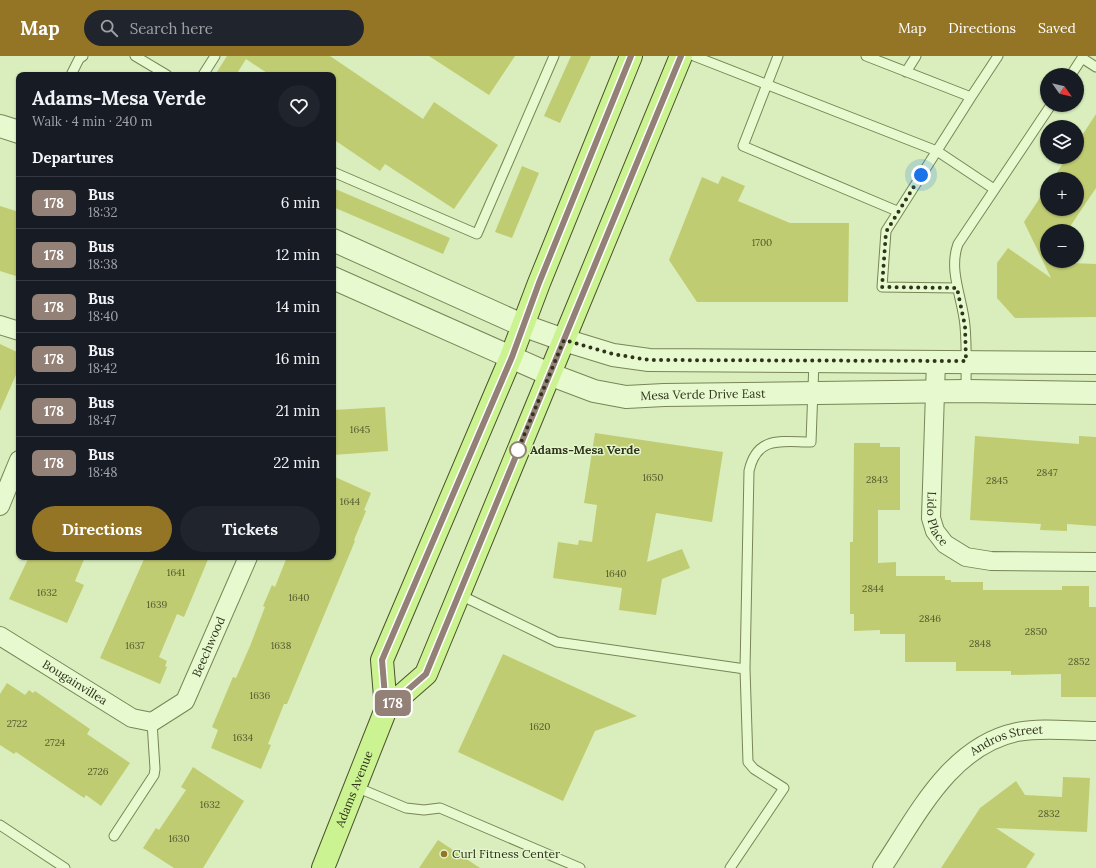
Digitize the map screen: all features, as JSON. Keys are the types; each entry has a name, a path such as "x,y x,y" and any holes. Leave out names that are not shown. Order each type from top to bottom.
{"main road":[{"name":"Adams Avenue","path":"323,868 386,709 382,660 512,357 522,325 631,56"},
{"name":"Adams Avenue","path":"386,709 426,674 681,56"}],"street":[{"path":"0,126 16,131"},
{"path":"336,241 522,325 564,340 613,354 649,360 1096,363"},
{"name":"Mesa Verde Drive East","path":"336,279 549,374 594,390 626,397 664,395 935,392 1096,393"},
{"path":"0,325 16,330"},
{"name":"Lido Place","path":"936,361 931,518 935,531 945,544 955,552 976,560 1096,562"},
{"path":"0,506 16,467"},
{"name":"Beechwood","path":"152,722 185,701 247,560"},
{"name":"Bougainvillea","path":"0,636 132,718 152,722"},
{"name":"Andros Street","path":"882,868 934,791 958,763 984,744 1017,732 1037,730 1096,731"}],"lane":[{"path":"72,72 79,59 83,56"},
{"path":"135,56 162,72"},
{"path":"205,72 215,56"},
{"path":"336,173 477,234 554,56"},
{"path":"694,56 937,151 994,189"},
{"path":"778,56 743,146 897,212"},
{"path":"866,56 971,97"},
{"path":"906,72 916,56"},
{"path":"957,288 882,287 886,232 897,212 998,56"},
{"path":"1075,68 1081,57 1096,67"},
{"path":"966,392 965,326 957,288 954,262 958,244 1046,112"},
{"path":"730,868 784,788 754,769 748,762 745,668 749,470 752,459 757,451 765,445 773,442 811,442 814,361"},
{"path":"458,594 557,642 745,668"},
{"path":"114,836 154,775 155,769 152,722"},
{"path":"356,787 406,808 424,810 440,808 580,868"},
{"path":"0,825 65,868"}],"building":[{"path":"227,56 330,56 423,119 434,102 498,145 454,209 385,164 380,171 336,141 336,72 266,72 246,59 238,72 217,72"},
{"path":"429,56 515,56 489,95"},
{"path":"571,56 591,56 560,123 544,116"},
{"path":"1096,114 1096,188 1084,206 1084,172 1057,172 1063,164 1084,164 1084,132"},
{"path":"522,166 539,173 512,238 495,232"},
{"path":"722,176 745,186 738,201 790,223 849,223 848,302 697,302 669,260 702,177 718,184"},
{"path":"336,189 450,238 443,254 336,208"},
{"path":"1040,198 1040,216 1077,216 1072,224 1040,224 1040,255 1024,222"},
{"path":"0,206 16,211 16,276 0,271"},
{"path":"1008,248 1051,278 1046,268 1084,268 1084,264 1096,264 1096,317 1015,318 997,298 997,263"},
{"path":"0,344 16,352 16,375 0,411"},
{"path":"385,407 388,451 336,455 336,410"},
{"path":"595,433 723,452 712,522 656,513 647,562 682,549 690,568 662,579 656,615 619,610 622,588 553,578 558,542 578,545 579,540 592,542 597,505 584,503"},
{"path":"975,436 1079,444 1079,436 1096,437 1096,526 1067,524 1067,531 1040,530 1041,524 970,520"},
{"path":"854,443 880,443 880,447 900,447 900,510 878,510 878,563 896,562 896,576 945,576 945,580 951,580 951,582 983,582 983,590 1062,590 1062,586 1089,586 1089,607 1096,607 1096,697 1061,697 1061,674 1011,675 1011,671 956,671 956,662 905,662 905,634 880,634 880,630 854,631 854,614 850,614 850,542 853,542"},
{"path":"336,477 371,493 364,510 366,511 354,540 355,541 287,704 284,704 268,744 271,745 261,769 211,748 218,730 212,727 233,677 236,678 250,646 265,607 263,606 272,585 275,587 286,560 336,560"},
{"path":"28,560 84,560 75,581 84,585 67,623 9,599"},
{"path":"144,560 208,560 184,617 177,614 159,657 167,661 165,666 167,667 160,684 100,658"},
{"path":"503,654 637,716 595,731 563,801 458,752"},
{"path":"7,683 25,695 29,690 33,693 35,691 90,729 87,734 130,763 101,806 86,795 84,798 16,752 14,754 0,745 0,694"},
{"path":"193,767 244,801 203,868 174,868 143,848 156,828 159,830 186,790 181,787"},
{"path":"1063,777 1090,778 1087,832 996,828 1035,854 1026,868 941,868 980,808 1016,781 1025,795 1062,797"},
{"name":"Curl Fitness Center","path":"438,840 480,868 419,868"}],"bus line":[{"name":"178","path":"631,56 522,325 512,357 382,660 386,709 426,674 681,56"}],"place":[{"name":"Adams-Mesa Verde","path":"518,450"},
{"name":"Curl Fitness Center","path":"444,854"}],"route":[{"path":"518,450 517,452 564,340 613,354 649,360 966,361 963,309 957,288 882,287 886,232 921,175"}]}
